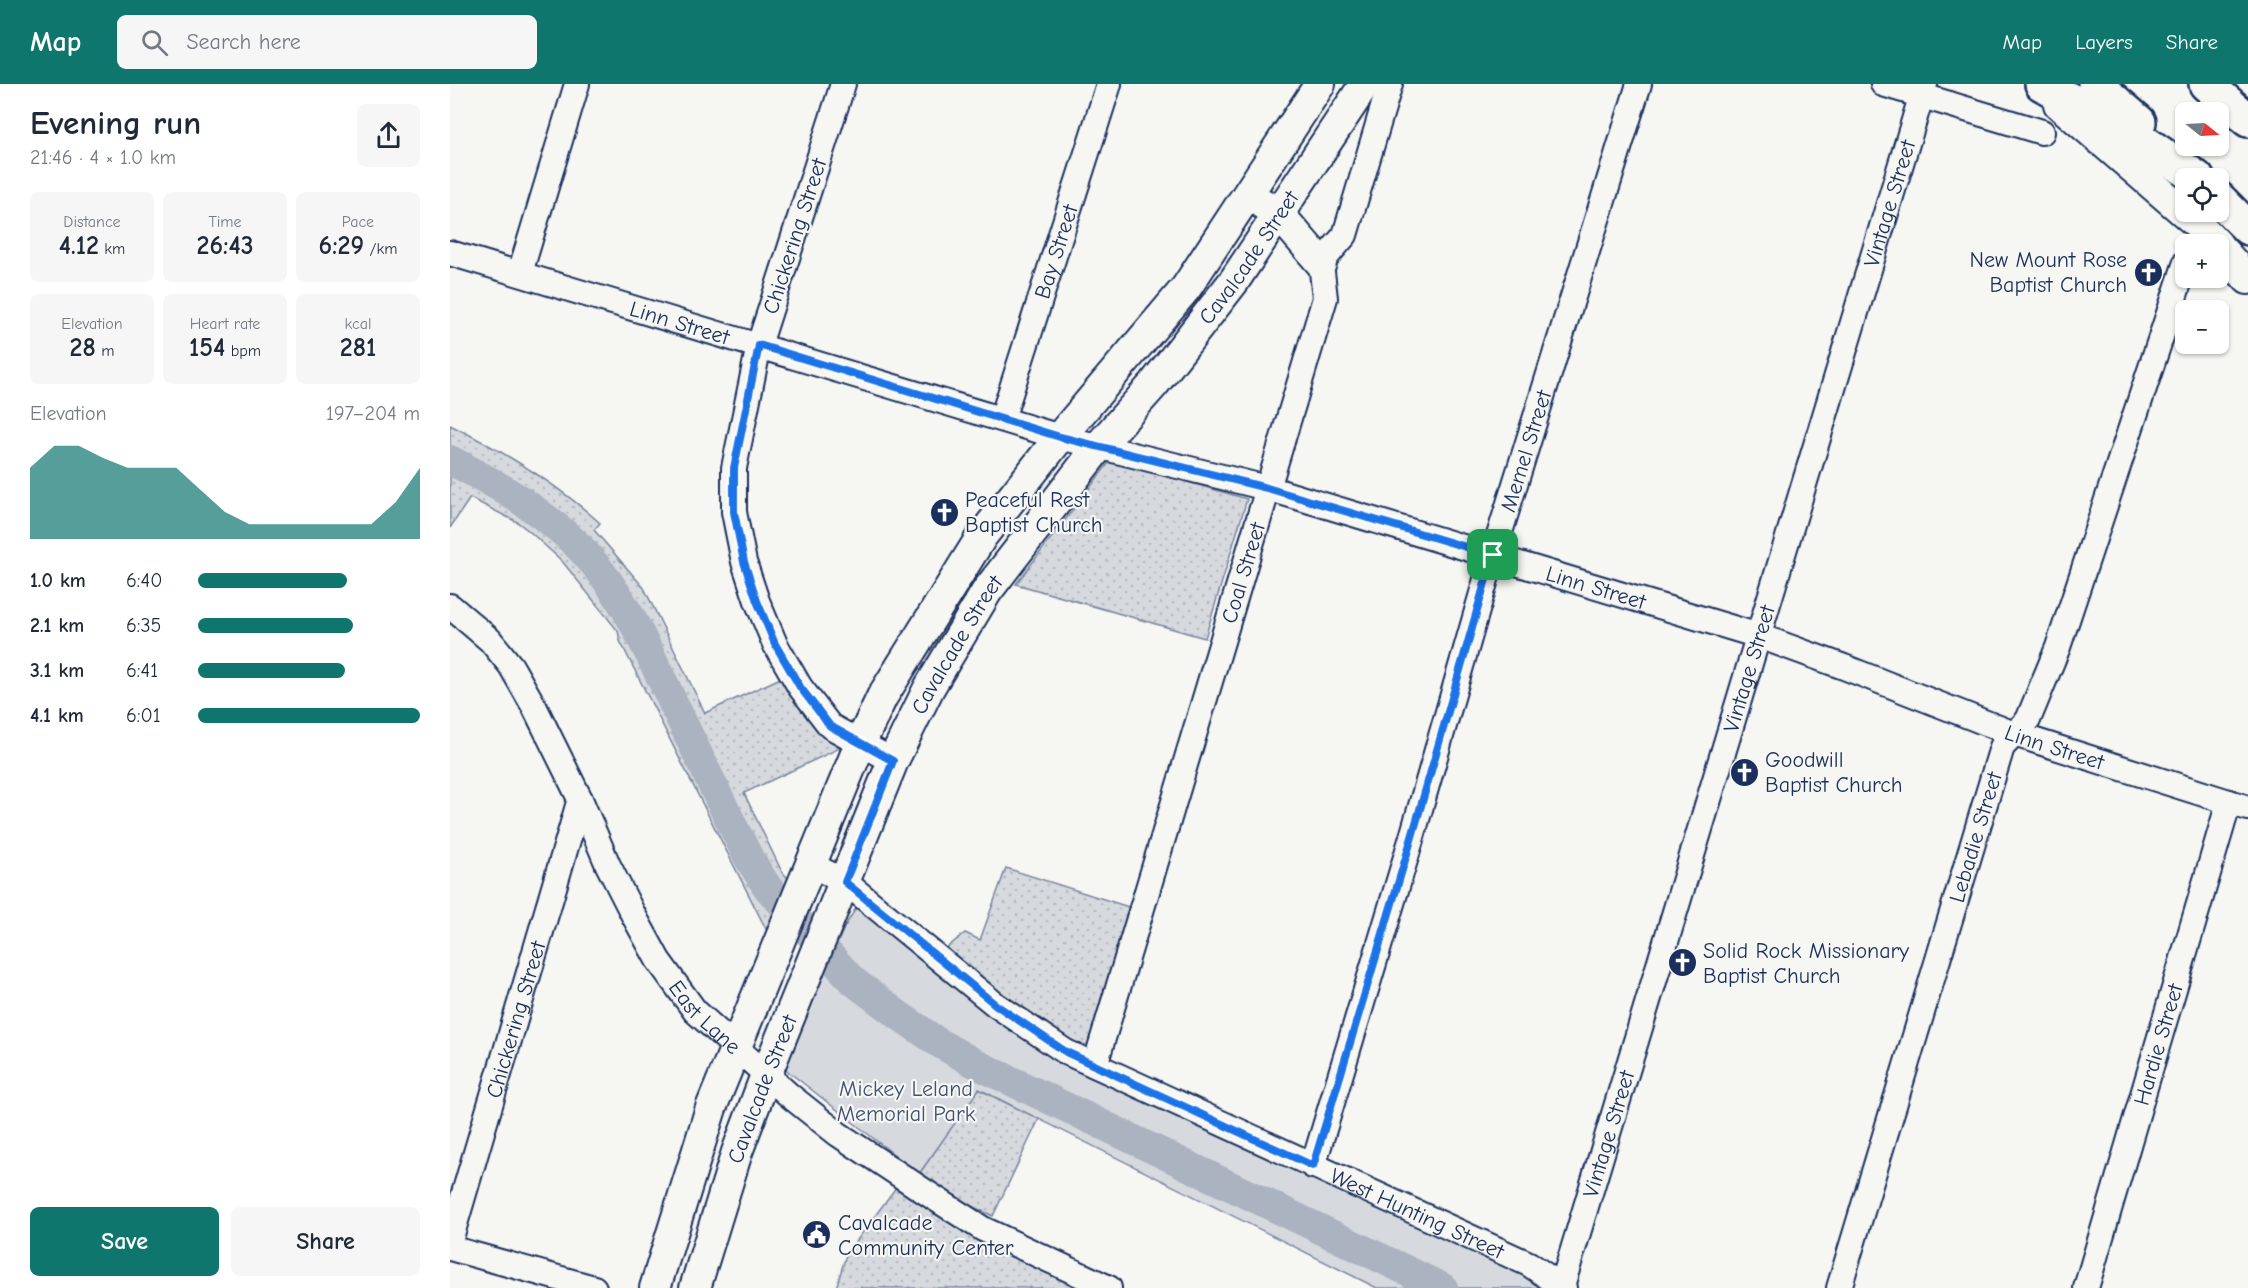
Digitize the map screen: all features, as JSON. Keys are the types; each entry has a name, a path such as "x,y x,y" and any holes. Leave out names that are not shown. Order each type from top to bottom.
{"highway":[{"path":"2042,84 2141,140 2183,168"},
{"path":"2095,84 2187,168"},
{"path":"2206,84 2248,120"},
{"path":"2229,200 2248,213"},
{"path":"2229,209 2248,228"}],"main road":[{"name":"Cavalcade Street","path":"655,1288 711,1108 860,744 882,697 982,536 1060,437 1186,288 1320,84"},
{"name":"Cavalcade Street","path":"696,1288 737,1152 766,1075 893,761 929,688 986,594 1100,446 1234,281 1365,84"},
{"path":"2036,84 2200,234"},
{"path":"1249,195 1279,214 1321,263"},
{"path":"2229,261 2248,279"},
{"path":"956,576 986,594"}],"street":[{"path":"520,273 577,84"},
{"name":"Chickering Street","path":"843,84 759,345 734,468 734,512 744,562 757,601 775,644 800,687 830,726 893,761"},
{"name":"Bay Street","path":"1002,419 1108,84"},
{"path":"1321,263 1345,236 1390,84"},
{"name":"Memel Street","path":"1313,1166 1412,837 1493,555 1639,84"},
{"path":"1883,84 1923,90 2042,132"},
{"name":"Vintage Street","path":"1563,1287 1923,90"},
{"name":"Linn Street","path":"450,253 1060,437 1267,488 1759,636 1866,675 2014,734 2239,805"},
{"name":"Coal Street","path":"1095,1065 1325,298 1321,263"},
{"name":"Lebadie Street","path":"1839,1288 2002,747 2028,720 2058,646 2177,288"},
{"name":"East Lane","path":"450,606 490,640 511,666 535,708 580,799 608,865 658,960 695,1011 766,1075 838,1134 983,1229 1109,1288"},
{"name":"Chickering Street","path":"450,1241 580,799"},
{"name":"Hardie Street","path":"2086,1288 2239,805"},
{"name":"West Hunting Street","path":"805,877 845,882 996,1005 1066,1052 1528,1264 1563,1287"},
{"path":"450,1248 594,1288"}],"green space":[{"path":"450,425 529,469 565,494 600,523 594,530 644,588 705,713 787,675 840,748 744,793 782,872 788,878 766,929 620,641 618,631 562,561 517,522 470,498 450,528"},
{"path":"1111,460 1247,499 1205,638 1016,584"},
{"path":"1006,868 1135,909 1096,1041 1088,1048 1082,1048 1026,1015 944,950 965,933 980,940"},
{"name":"Mickey Leland Memorial Park","path":"856,908 936,965 1001,1016 1555,1288 1377,1288 979,1089 919,1174 785,1069 785,1060 845,926"},
{"path":"978,1089 1039,1119 993,1216 965,1203 919,1174"},
{"path":"897,1186 1095,1288 836,1288 846,1255"}],"waterway":[{"path":"450,460 500,487 546,518 575,543 606,579 643,640 750,860 768,888 853,981 939,1043 978,1065 1443,1288"}],"place":[{"name":"New Mount Rose Baptist Church","path":"2148,272"},
{"name":"Peaceful Rest Baptist Church","path":"944,512"},
{"name":"Goodwill Baptist Church","path":"1744,772"},
{"name":"Solid Rock Missionary Baptist Church","path":"1682,963"},
{"name":"Cavalcade Community Center","path":"817,1235"}],"route":[{"path":"759,345 1060,437 1267,488 1493,555 1412,837 1313,1166 1066,1052 996,1005 845,882 893,761 830,726 800,687 775,644 744,562 734,512 734,468 759,345"}]}
